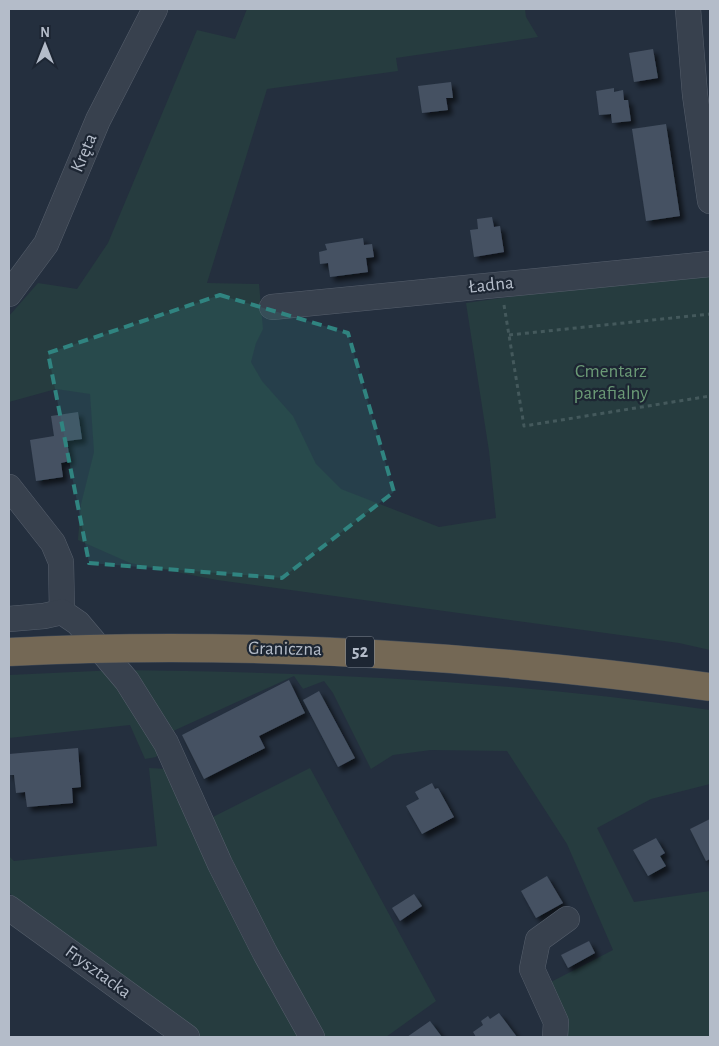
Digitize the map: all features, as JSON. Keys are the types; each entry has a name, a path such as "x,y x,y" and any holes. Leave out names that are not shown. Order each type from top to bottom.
{"highway":[{"name":"Graniczna","path":"9,652 154,647 339,650 505,662 710,686"}],"street":[{"name":"Kręta","path":"9,294 46,244 98,120 155,9"},
{"path":"688,9 695,95 710,201"},
{"name":"Ładna","path":"272,307 710,264"},
{"path":"9,487 53,543 61,562 62,612"},
{"path":"9,619 44,616 62,612 78,623 127,681 166,743 220,864 265,953 312,1037"},
{"name":"Frysztacka","path":"9,908 187,1037"},
{"path":"555,1037 556,1022 532,969 538,940 567,919"}],"path":[{"path":"504,301 524,426 710,396"},
{"path":"509,335 710,314"}],"highlighted area":[{"path":"220,295 348,333 394,492 282,578 89,563 48,353"}],"green space":[{"name":"Cmentarz parafialny","path":"247,9 525,9 526,17 538,37 396,58 398,71 267,89 207,283 259,284 263,329 256,343 251,362 262,381 293,416 316,464 341,489 439,527 496,518 489,451 466,303 710,269 710,650 679,643 217,580 130,563 78,540 81,504 94,452 90,394 56,389 9,402 9,316 38,283 77,289 108,243 197,30 235,39"},
{"path":"117,670 266,673 414,680 562,692 710,710 710,784 651,799 597,828 634,902 710,891 710,1037 568,1037 547,984 613,950 567,844 507,751 431,750 393,755 371,769 333,693 324,681 303,689 294,676 171,732 156,757 145,759 130,725 9,738 9,675"},
{"path":"149,768 167,769 306,1037 197,1037 9,893 9,856 14,861 157,846"},
{"path":"310,768 436,1001 386,1037 319,1037 211,818"}],"building":[{"path":"653,49 658,78 634,82 629,53"},
{"path":"451,82 453,98 446,98 448,110 422,113 418,86"},
{"path":"614,88 614,92 623,90 624,100 628,100 631,121 612,123 611,114 599,115 596,91"},
{"path":"666,124 680,216 646,221 632,129"},
{"path":"492,217 494,227 500,226 504,252 474,257 470,230 478,229 477,219"},
{"path":"363,238 364,245 372,244 374,257 366,258 368,272 330,277 328,263 320,264 319,252 327,250 325,244"},
{"path":"78,412 82,439 67,441 70,461 61,463 63,477 36,481 30,440 54,436 51,416"},
{"path":"289,680 305,713 259,736 265,748 204,779 182,735"},
{"path":"319,691 355,758 338,767 303,700"},
{"path":"78,748 81,787 72,788 73,803 27,807 25,792 16,793 14,775 9,775 9,754"},
{"path":"432,783 435,789 438,788 454,817 422,834 406,806 419,799 415,792"},
{"path":"710,819 710,859 706,861 690,829"},
{"path":"656,838 665,853 660,856 666,866 648,876 633,850"},
{"path":"547,876 563,903 536,918 521,891"},
{"path":"414,894 422,906 400,921 392,908"},
{"path":"589,941 595,953 568,968 561,955"},
{"path":"499,1013 517,1037 476,1037 473,1032 483,1025 481,1021 488,1016 490,1019"},
{"path":"430,1021 442,1037 407,1037"}]}
